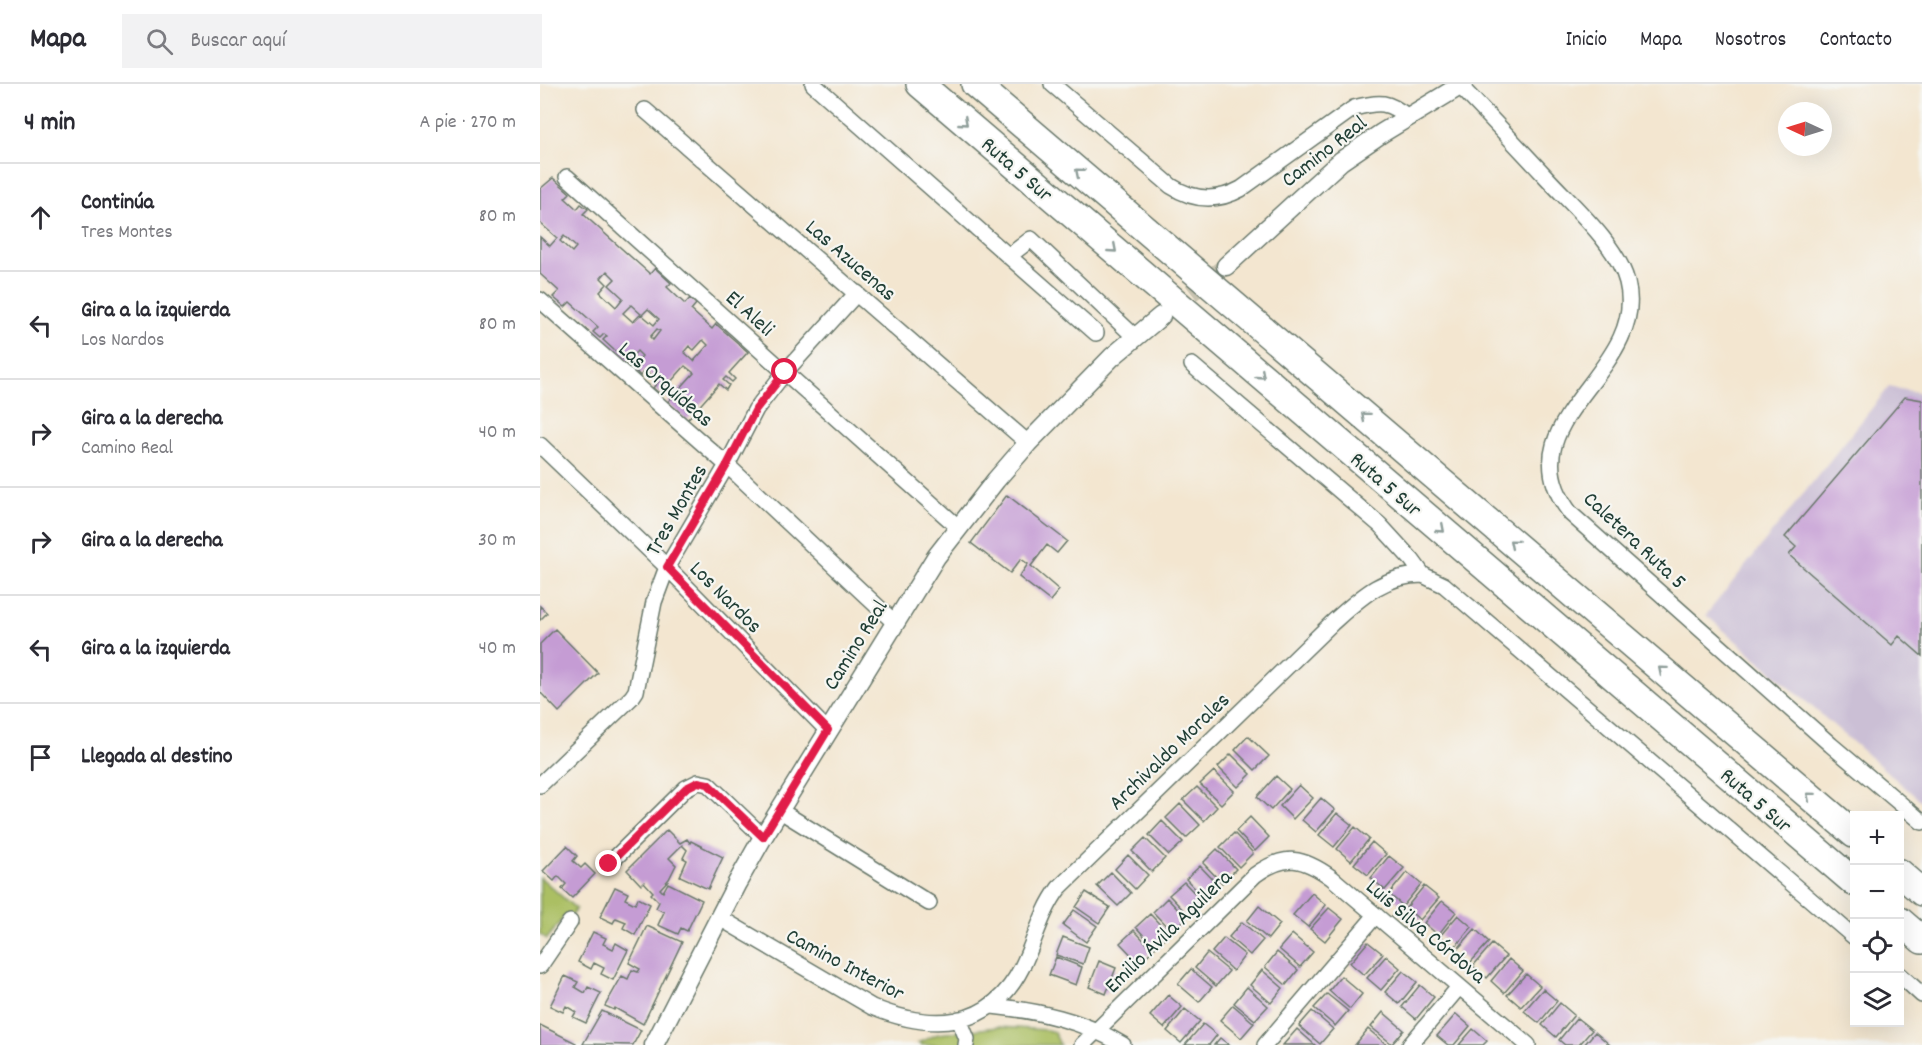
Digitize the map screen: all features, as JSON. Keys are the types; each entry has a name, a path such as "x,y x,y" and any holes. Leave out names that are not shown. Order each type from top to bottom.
{"highway":[{"name":"Ruta 5 Sur","path":"920,84 1850,879"},
{"name":"Ruta 5 Sur","path":"975,84 1850,831"},
{"path":"1904,877 1922,892"},
{"path":"1904,925 1922,940"}],"street":[{"path":"813,84 1096,333"},
{"path":"1052,84 1171,186 1190,196 1200,198 1221,198 1241,189 1354,108 1374,103 1387,103 1409,118"},
{"name":"Camino Real","path":"1226,266 1341,161 1382,133 1462,85"},
{"name":"Caletera Ruta 5","path":"1462,85 1594,228 1617,259 1627,280 1630,304 1625,331 1612,355 1565,419 1554,442 1552,473 1557,492 1563,503 1580,521 1822,738 1922,822"},
{"name":"Las Azucenas","path":"645,110 1028,443"},
{"name":"El Aleli","path":"567,177 959,528"},
{"path":"1009,256 1031,239 1135,337"},
{"name":"Tres Montes","path":"540,785 636,691 654,602 667,567 727,465 756,409 785,372 857,293"},
{"name":"Las Orquídeas","path":"540,300 727,465 895,623"},
{"name":"Camino Real","path":"654,1045 763,837 936,557 1028,443 1112,357 1161,316"},
{"path":"1192,365 1380,525 1422,575 1444,585 1850,934"},
{"name":"Los Nardos","path":"540,445 667,567 828,730"},
{"name":"Archivaldo Morales","path":"992,1006 1008,989 1021,969 1048,906 1059,888 1350,607 1372,590 1392,580 1406,575 1422,575"},
{"path":"609,864 686,788 698,782 708,784 763,837"},
{"path":"779,810 928,903"},
{"name":"Luis Silva Córdova","path":"1292,859 1308,863 1321,870 1528,1045"},
{"name":"Emilio Ávila Aguilera","path":"1082,1045 1255,875 1276,862 1292,859"},
{"path":"1265,1045 1376,915"},
{"name":"Camino Interior","path":"720,918 872,1007 891,1015 924,1023 959,1019 992,1006"},
{"path":"540,966 570,922"},
{"path":"1904,979 1922,995"},
{"path":"1410,1045 1459,987"},
{"path":"992,1006 1049,1015 1097,1030 1123,1045"},
{"path":"959,1019 967,1040 966,1045"}],"shaded area":[{"path":"1889,387 1922,393 1922,802 1706,615"}],"green space":[{"path":"540,877 576,909 569,920 564,917 547,939 540,934"},
{"path":"998,1027 1054,1032 1060,1045 921,1045 918,1043 938,1034"}],"building":[{"path":"553,178 570,193 565,198 577,209 581,204 588,209 583,214 650,274 655,268 671,283 667,287 685,304 690,298 696,304 691,310 712,329 716,324 748,352 729,373 735,379 732,382 726,377 723,380 729,385 726,390 719,384 687,420 667,403 694,373 685,366 660,394 653,388 658,382 645,370 640,376 636,371 640,366 636,363 642,356 637,351 627,362 603,340 607,336 604,334 600,338 593,332 598,327 570,302 565,307 553,297 559,291 540,274 540,237 550,246 557,238 540,223 540,189","holes":["564,236 576,247 572,252 560,241","607,271 615,279 609,285 623,298 616,307 600,292 607,284 601,278","631,305 641,314 633,322 623,313","648,309 659,319 654,325 642,315","657,329 660,331 653,340 650,337","703,340 708,345 694,361 684,352 689,346 694,350"]},
{"path":"1905,397 1922,400 1922,656 1899,636 1892,645 1789,555 1796,547 1785,537"},
{"path":"1007,495 1067,541 1057,553 1047,545 1031,566 1059,590 1050,601 1019,577 1028,564 1021,559 1010,573 971,543"},
{"path":"540,606 547,613 540,620"},
{"path":"555,629 598,673 559,712 540,692 540,644"},
{"path":"1248,736 1269,756 1255,770 1235,750"},
{"path":"1231,754 1251,774 1238,787 1218,767"},
{"path":"1214,771 1234,791 1221,804 1200,784"},
{"path":"1276,776 1290,789 1271,810 1257,797"},
{"path":"1299,785 1313,798 1293,819 1280,806"},
{"path":"1197,787 1217,807 1204,821 1183,800"},
{"path":"1321,798 1335,810 1316,832 1302,820"},
{"path":"1180,804 1200,825 1186,838 1166,818"},
{"path":"1337,813 1352,825 1334,847 1319,835"},
{"path":"1250,817 1269,837 1255,851 1236,831"},
{"path":"1162,821 1183,842 1169,855 1149,835"},
{"path":"1355,827 1369,839 1351,861 1337,849"},
{"path":"667,830 680,843 687,839 690,843 691,841 723,857 708,889 680,876 687,860 683,858 687,850 682,845 669,858 676,865 669,879 660,889 663,892 668,883 702,900 687,931 681,928 678,934 658,925 664,912 656,908 659,902 644,882 641,885 627,870"},
{"path":"1234,833 1253,853 1239,867 1220,847"},
{"path":"1145,838 1165,858 1152,872 1132,851"},
{"path":"1372,842 1386,854 1368,875 1354,864"},
{"path":"567,846 577,856 573,861 581,868 585,864 595,874 572,898 562,889 566,884 558,876 554,881 543,871"},
{"path":"1217,849 1236,869 1222,883 1203,863"},
{"path":"1128,855 1148,875 1135,889 1115,869"},
{"path":"1389,856 1404,868 1385,890 1371,878"},
{"path":"1200,866 1219,886 1205,899 1186,879"},
{"path":"1111,872 1131,893 1118,906 1097,886"},
{"path":"1407,872 1421,884 1403,906 1389,894"},
{"path":"1184,882 1203,902 1188,915 1169,895"},
{"path":"1424,886 1439,898 1420,920 1406,908"},
{"path":"615,887 628,893 625,899 635,904 638,898 650,904 635,935 623,928 626,922 616,918 613,923 600,917"},
{"path":"1086,892 1110,907 1099,923 1076,907"},
{"path":"1312,893 1326,905 1308,927 1293,915"},
{"path":"1167,898 1186,918 1172,932 1153,912"},
{"path":"1442,901 1456,912 1438,935 1424,923"},
{"path":"1259,906 1280,924 1268,939 1247,921"},
{"path":"1329,908 1343,919 1325,941 1310,929"},
{"path":"1074,910 1097,926 1086,942 1063,925"},
{"path":"1150,914 1169,934 1155,948 1136,927"},
{"path":"1458,915 1472,927 1454,948 1440,936"},
{"path":"1242,922 1263,940 1250,955 1229,937"},
{"path":"647,926 682,942 643,1024 615,1008 614,1010 605,1006 622,976 628,979 632,970 638,972 640,969 629,963"},
{"path":"1475,929 1489,942 1470,963 1456,951"},
{"path":"1134,930 1153,950 1139,963 1120,943"},
{"path":"593,932 606,938 603,944 613,949 616,943 628,950 613,980 601,974 604,968 594,963 591,969 578,962"},
{"path":"1292,934 1313,952 1300,967 1279,949"},
{"path":"1063,937 1089,947 1083,964 1056,955"},
{"path":"1224,938 1245,955 1233,971 1212,952"},
{"path":"1368,942 1383,954 1364,975 1350,963"},
{"path":"1492,944 1506,956 1487,978 1473,966"},
{"path":"1277,952 1298,970 1286,985 1265,967"},
{"path":"1207,953 1229,971 1216,986 1195,968"},
{"path":"1386,956 1400,968 1381,990 1367,978"},
{"path":"1056,957 1082,967 1076,985 1049,975"},
{"path":"1509,959 1523,971 1504,993 1491,981"},
{"path":"1099,961 1116,968 1106,994 1089,987"},
{"path":"1191,969 1212,987 1199,1002 1178,984"},
{"path":"1262,970 1283,988 1271,1003 1250,985"},
{"path":"1403,971 1417,982 1399,1004 1385,992"},
{"path":"1526,974 1540,986 1521,1007 1507,995"},
{"path":"565,976 578,982 575,987 585,993 588,987 601,993 586,1023 573,1017 576,1012 566,1006 563,1012 550,1006"},
{"path":"1341,976 1362,994 1350,1009 1329,991"},
{"path":"1420,985 1434,997 1416,1019 1402,1007"},
{"path":"1247,987 1268,1006 1255,1020 1234,1003"},
{"path":"1543,989 1557,1001 1539,1023 1524,1011"},
{"path":"1327,994 1348,1011 1335,1026 1314,1008"},
{"path":"1168,995 1182,1007 1164,1028 1150,1016"},
{"path":"1560,1003 1574,1015 1556,1037 1542,1025"},
{"path":"1233,1005 1254,1023 1241,1038 1220,1020"},
{"path":"1185,1009 1200,1021 1181,1043 1167,1031"},
{"path":"602,1011 641,1030 633,1045 583,1044"},
{"path":"1312,1011 1333,1029 1320,1044 1299,1026"},
{"path":"1383,1012 1404,1030 1392,1044 1371,1027"},
{"path":"1456,1014 1470,1026 1454,1045 1448,1045 1437,1036"},
{"path":"1577,1018 1592,1030 1579,1045 1565,1045 1559,1040"},
{"path":"1203,1024 1217,1035 1209,1045 1185,1045"},
{"path":"540,1025 576,1043 575,1045 540,1045"},
{"path":"1297,1029 1315,1045 1283,1045"},
{"path":"1368,1029 1387,1045 1355,1045"},
{"path":"1473,1029 1487,1041 1483,1045 1459,1045"},
{"path":"1595,1032 1610,1045 1584,1045"},
{"path":"1220,1038 1229,1045 1214,1045"}],"tunnel":[{"path":"1170,309 1226,266"}],"route":[{"path":"609,864 686,788 698,782 708,784 763,837 828,730 667,567 727,465 756,409 785,372"}]}
